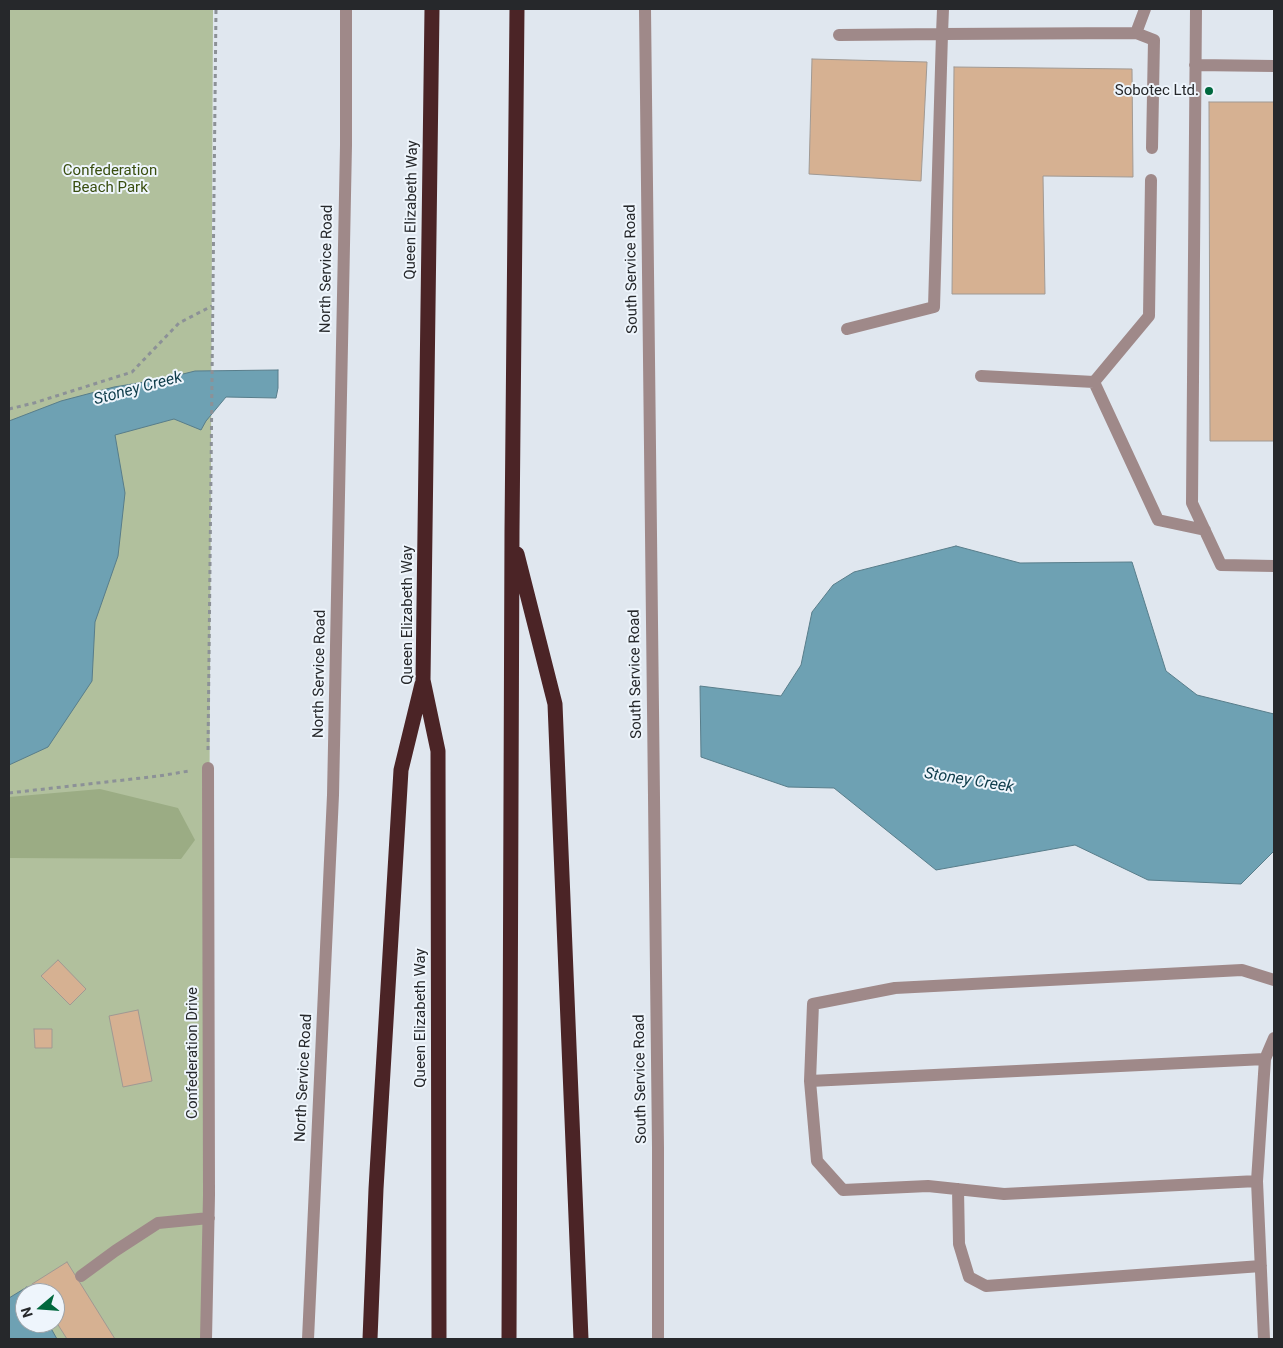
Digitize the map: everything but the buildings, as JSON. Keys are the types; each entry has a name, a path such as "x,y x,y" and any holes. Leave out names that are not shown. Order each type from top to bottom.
{"highway":[{"name":"Queen Elizabeth Way","path":"432,9 423,680 438,751 439,1339"},
{"path":"509,1339 512,530 517,9"},
{"path":"512,530 555,704 581,1339"},
{"path":"370,1339 376,1189 401,770 423,680"}],"street":[{"name":"North Service Road","path":"308,1339 334,795 346,155 346,9"},
{"name":"South Service Road","path":"645,9 658,1147 658,1339"},
{"path":"847,329 934,307 943,9"},
{"path":"1136,33 1145,9"},
{"path":"1196,9 1192,503 1221,565 1274,566"},
{"path":"839,35 1136,33 1154,40 1152,148"},
{"path":"1195,65 1274,66"},
{"path":"1094,382 1149,316 1151,180"},
{"path":"981,376 1094,382"},
{"path":"1094,382 1158,520 1205,530"},
{"name":"Confederation Drive","path":"206,1339 209,1218 208,768"},
{"path":"1257,1181 1004,1194 928,1186 843,1190 817,1162 810,1081 813,1004 895,988 1183,973 1242,970 1274,980"},
{"path":"1264,1339 1257,1181 1264,1059 1274,1038"},
{"path":"810,1081 1264,1059"},
{"path":"958,1189 960,1244 968,1277 986,1286 1261,1266"},
{"path":"81,1276 158,1223 209,1218"}],"path":[{"path":"9,793 159,776 208,768 216,9"},
{"path":"9,409 34,404 132,372 179,323 212,306"}],"green space":[{"name":"Confederation Beach Park","path":"9,9 213,9 207,1339 9,1339"},
{"path":"100,789 178,808 195,840 181,859 9,858 9,797"}],"water":[{"name":"Stoney Creek","path":"278,370 276,398 226,397 201,430 174,419 115,435 125,493 118,556 95,622 92,681 48,747 9,765 9,421 61,401 114,387 163,379 195,371"},
{"name":"Stoney Creek","path":"956,546 1020,563 1132,562 1166,671 1197,695 1274,714 1274,851 1241,884 1148,880 1075,845 936,870 834,788 788,787 701,757 700,686 781,696 801,665 812,612 833,585 854,572"},
{"path":"15,1294 15,1333 54,1333 57,1339 9,1339 9,1298"}],"place":[{"name":"Sobotec Ltd.","path":"1209,91"}]}
